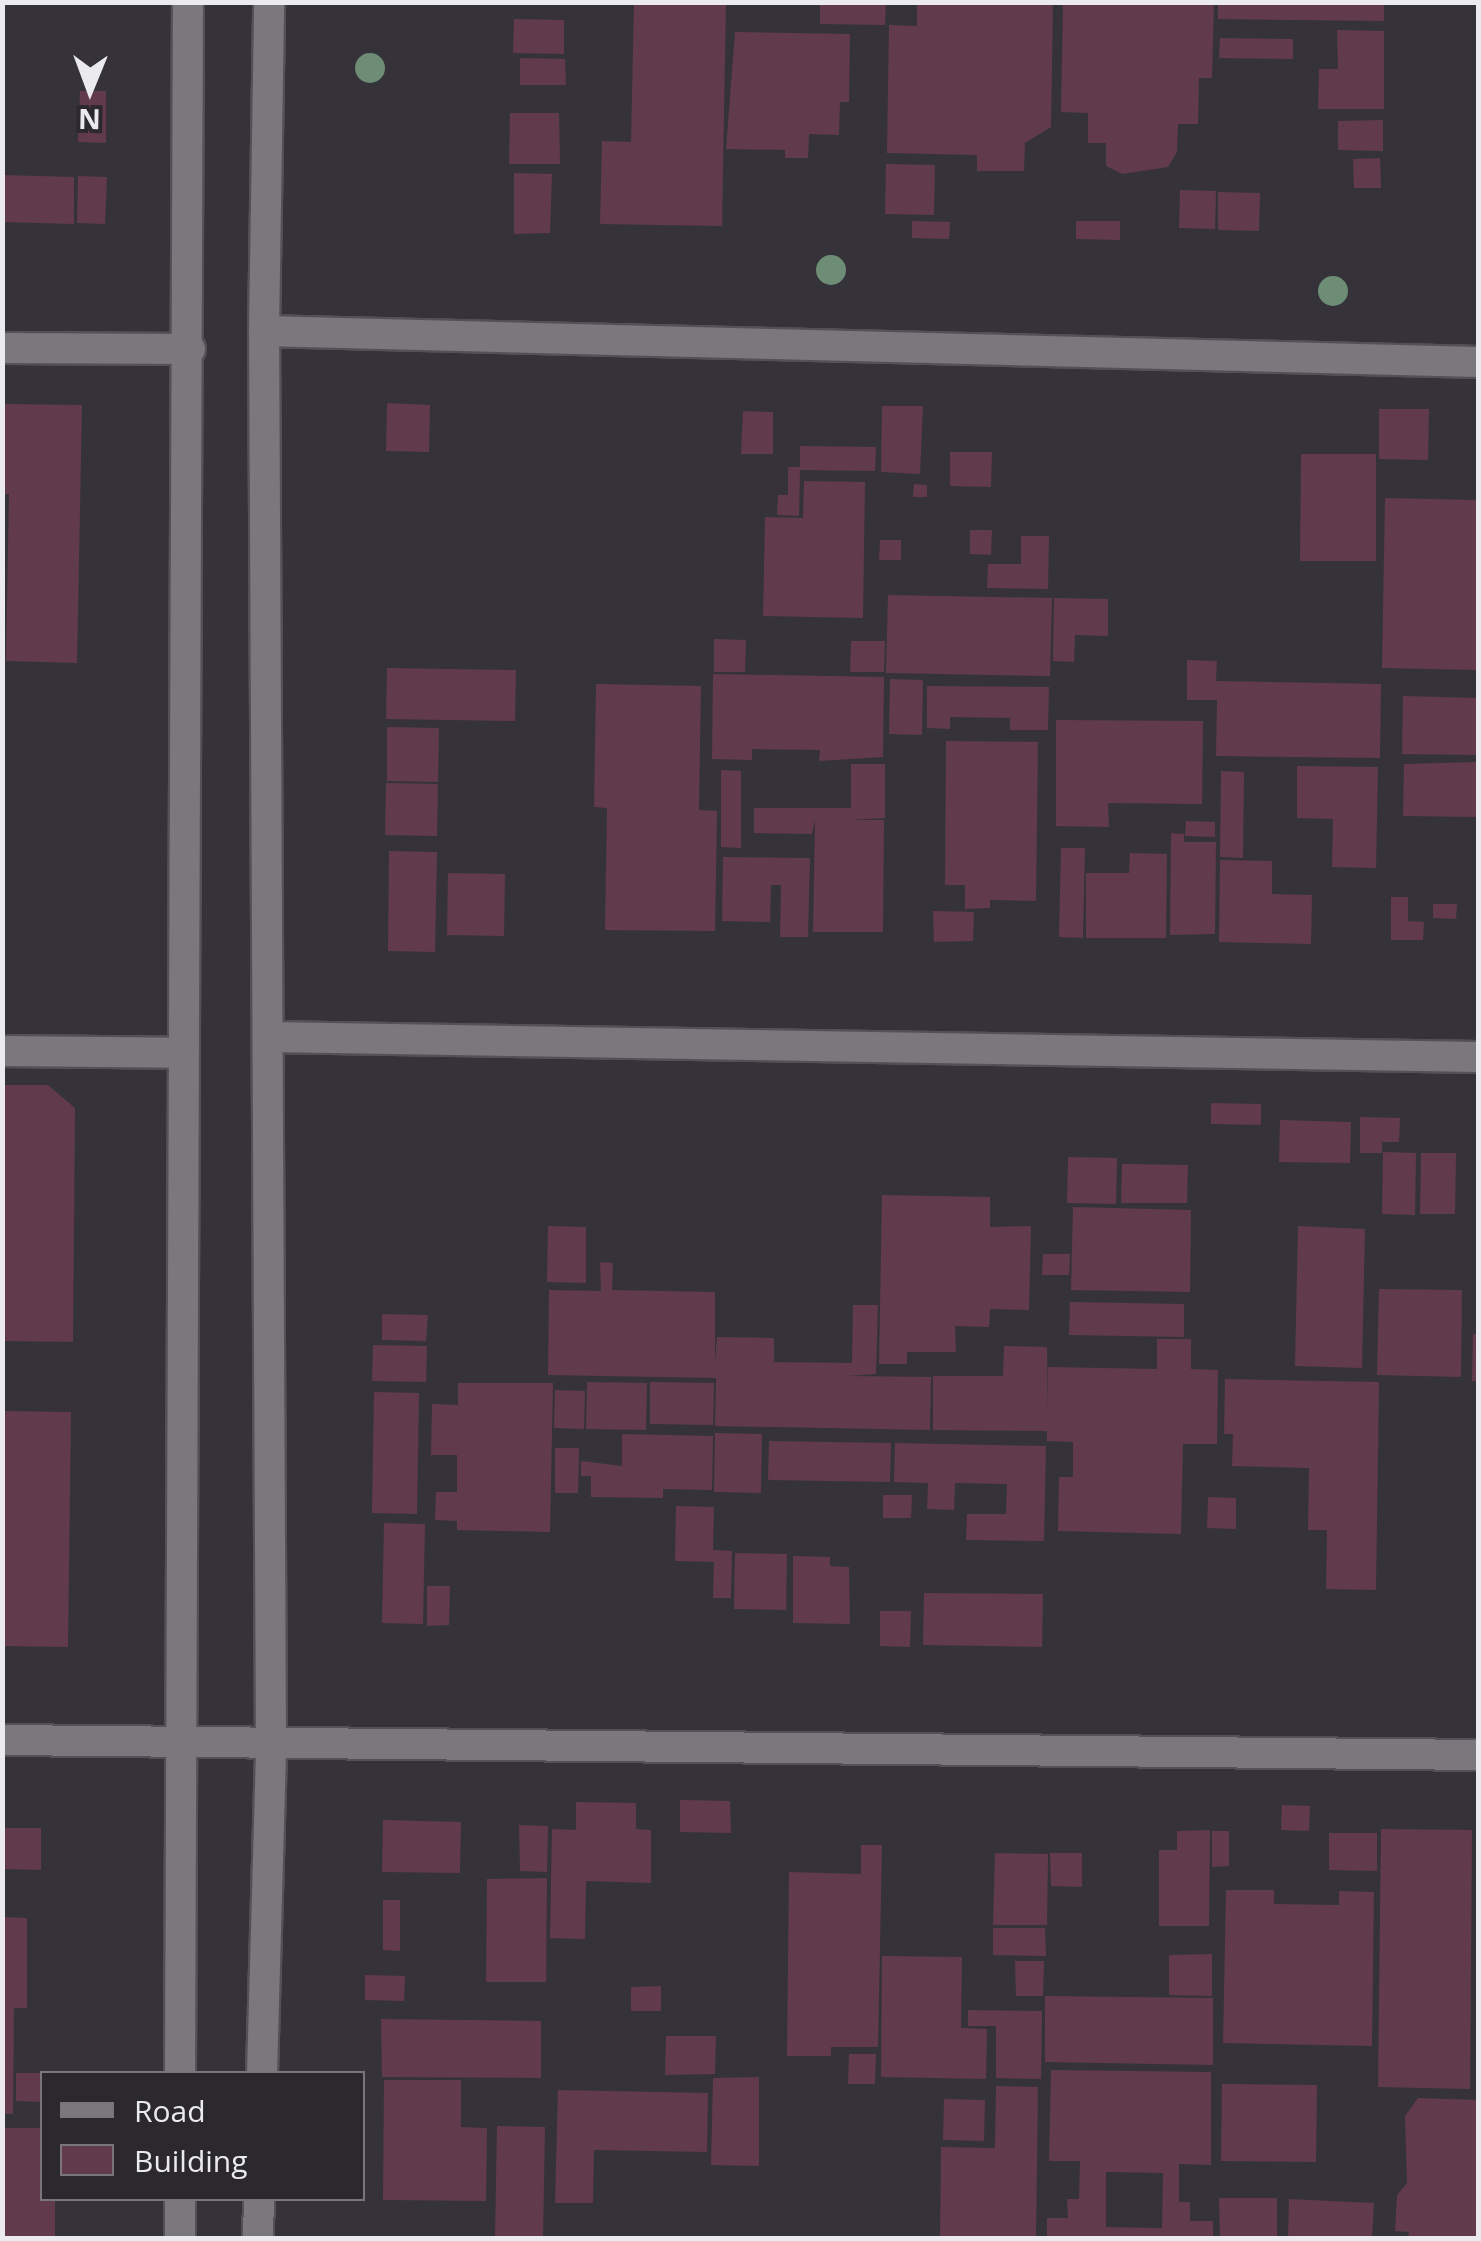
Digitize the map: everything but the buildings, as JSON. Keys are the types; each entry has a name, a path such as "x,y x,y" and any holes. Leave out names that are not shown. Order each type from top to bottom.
{"street":[{"path":"180,2071 180,1053 190,349 188,2"},
{"path":"262,2071 271,1747 264,330 269,2"},
{"path":"264,330 1478,362"},
{"path":"2,348 190,349"},
{"path":"270,1037 1478,1057"},
{"path":"2,1051 180,1053"},
{"path":"2,1740 271,1747 1478,1755"},
{"path":"180,2201 180,2238"},
{"path":"258,2238 259,2201"}]}
